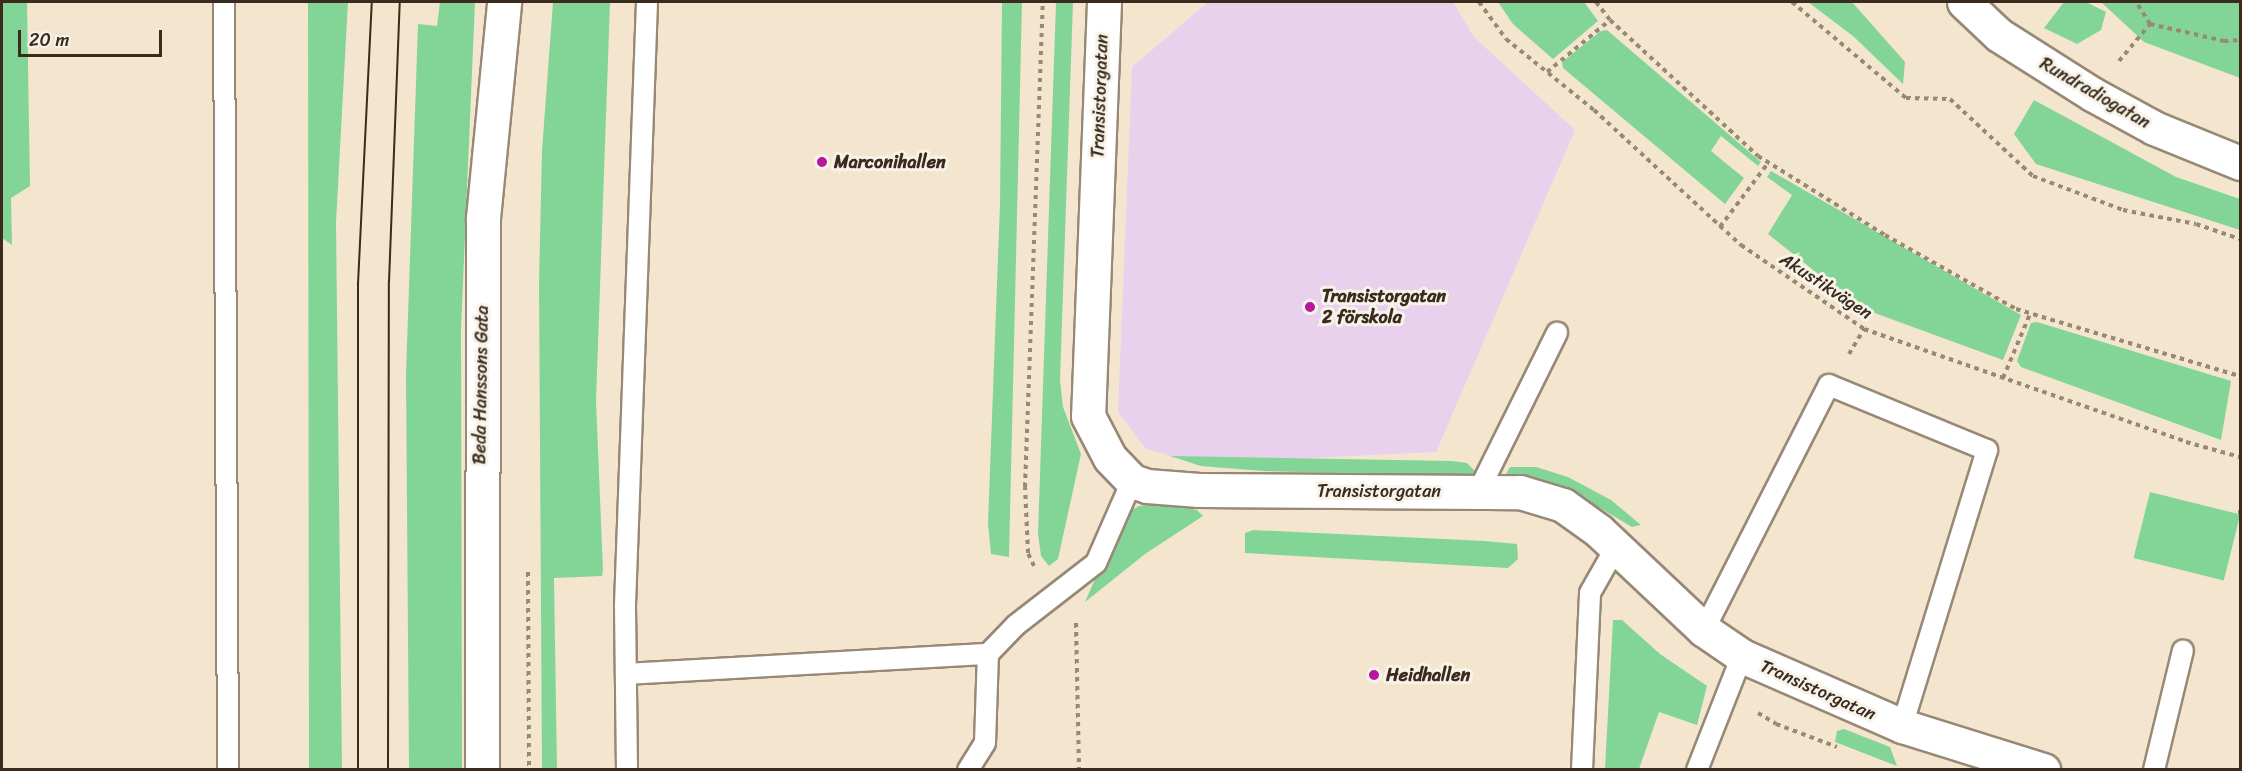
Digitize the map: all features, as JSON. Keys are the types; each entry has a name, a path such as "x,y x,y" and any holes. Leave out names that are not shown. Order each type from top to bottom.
{"street":[{"name":"Beda Hanssons Gata","path":"482,770 483,218 504,2"},
{"name":"Transistorgatan","path":"1104,2 1088,416 1110,458 1132,481 1147,486 1199,490 1520,492 1563,505 1616,547 1704,630 1742,656 1902,726 2043,770"},
{"name":"Rundradiogatan","path":"1964,2 2000,35 2092,94 2154,128 2241,163"}],"lane":[{"path":"224,2 228,770"},
{"path":"627,770 626,674 647,2"},
{"path":"1478,492 1557,333"},
{"path":"1704,630 1829,385 1987,450 1902,726"},
{"path":"626,674 988,654 1057,593 1096,563 1132,481"},
{"path":"1582,770 1590,593 1616,547"},
{"path":"2154,770 2183,650"},
{"path":"968,770 985,743 988,654"},
{"path":"1697,770 1742,656"}],"path":[{"path":"1043,2 1025,487 1028,553 1037,575 1074,610 1079,770"},
{"name":"Akustikvägen","path":"1479,2 1506,39 1547,72 1741,245 1864,329 2241,457"},
{"path":"1596,2 1610,20 1768,163 1886,235 2030,314 2241,376"},
{"path":"1792,2 1906,98 1950,99 2033,176 2123,210 2196,224 2241,239"},
{"path":"2136,2 2150,24 2224,41 2241,40"},
{"path":"1547,72 1610,20"},
{"path":"2092,94 2150,24"},
{"path":"1720,227 1768,163"},
{"path":"2003,378 2030,314"},
{"path":"528,570 529,770"}],"shaded area":[{"name":"Transistorgatan 2 förskola","path":"1208,2 1453,2 1474,37 1575,130 1436,452 1197,463 1146,449 1118,412 1132,67"}],"green space":[{"path":"2,2 27,2 30,186 11,198 12,245 2,238"},
{"path":"308,2 348,2 336,222 342,770 309,769"},
{"path":"440,2 475,2 461,329 462,769 409,770 406,374 418,24 437,26"},
{"path":"553,2 610,2 596,401 603,570 602,576 554,578 557,769 542,770 539,283 542,151"},
{"path":"1002,2 1022,2 1009,557 991,554 988,524 1000,204"},
{"path":"1056,2 1073,2 1060,380 1063,407 1081,454 1058,559 1049,566 1041,556 1038,534"},
{"path":"1498,2 1584,2 1598,21 1553,59 1513,24"},
{"path":"1808,2 1852,2 1905,62 1903,84 1853,36"},
{"path":"2064,2 2086,2 2106,12 2101,30 2077,44 2044,28"},
{"path":"2101,2 2240,2 2240,78 2144,42"},
{"path":"1607,30 1761,162 1758,166 1721,136 1711,151 1744,178 1725,204 1563,68 1562,62 1601,31"},
{"path":"2034,100 2176,177 2240,199 2240,230 2036,164 2014,134"},
{"path":"1771,171 2021,315 2003,360 1861,308 1768,234 1792,195 1767,177"},
{"path":"2037,322 2231,381 2221,440 2021,367 2017,361 2031,323"},
{"path":"1170,456 1452,461 1467,463 1475,471 1470,477 1263,471 1201,466"},
{"path":"1510,467 1536,467 1568,477 1611,500 1641,525 1632,527 1583,498 1555,487 1505,476"},
{"path":"2150,492 2240,514 2224,580 2134,558"},
{"path":"1161,502 1197,510 1203,516 1145,554 1085,602 1123,515 1139,506"},
{"path":"1253,530 1517,544 1518,559 1508,568 1245,553 1245,533"},
{"path":"1613,620 1622,620 1660,654 1707,686 1697,725 1659,712 1639,769 1605,769"},
{"path":"1844,729 1890,747 1897,766 1835,742 1837,731"}],"tram line":[{"path":"358,770 358,284 372,2"},
{"path":"388,770 389,282 400,2"}],"place":[{"name":"Marconihallen","path":"822,162"},
{"name":"Transistorgatan 2 förskola","path":"1310,307"},
{"name":"Heidhallen","path":"1374,675"}]}
